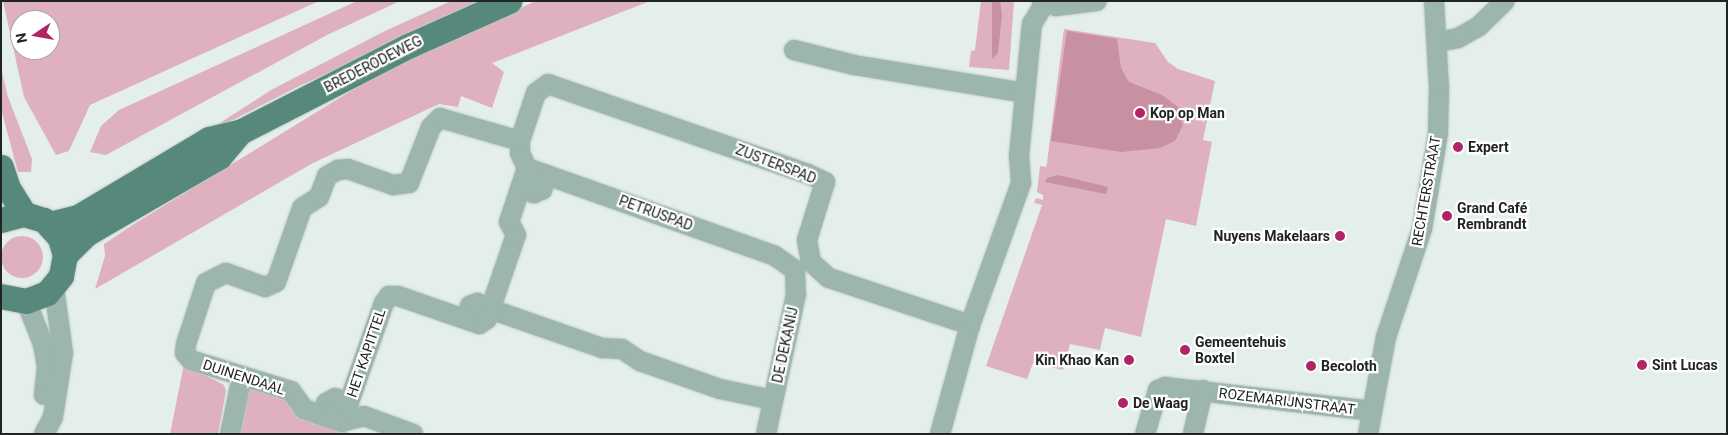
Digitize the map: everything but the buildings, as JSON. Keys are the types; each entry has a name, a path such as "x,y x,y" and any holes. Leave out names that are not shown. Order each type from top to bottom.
{"main road":[{"name":"BREDERODEWEG","path":"50,224 78,217 209,139 240,132 408,46 509,1"},
{"name":"BREDERODEWEG","path":"65,255 86,234 219,157 240,132"},
{"path":"1,166 8,188 12,217 50,224 60,238 65,255 61,276 54,287 37,298 8,298"}],"street":[{"path":"940,434 970,325 1021,183 1019,156 1032,24 1043,3 1097,1"},
{"name":"RECHTERSTRAAT","path":"1368,434 1386,337 1405,287 1423,221 1438,134 1438,42 1434,1"},
{"path":"1438,42 1458,38 1478,27 1505,1"},
{"path":"794,50 854,65 1026,93"},
{"name":"ZUSTERSPAD","path":"520,141 536,93 548,84 808,174 825,182 807,240 811,262 829,278 970,325"},
{"name":"DUINENDAAL","path":"323,416 304,410 291,392 191,360 185,353 206,283 226,273 265,288 276,282 302,208 319,197 327,176 348,169 393,185 409,183 431,127 440,118 520,141"},
{"path":"520,141 520,153 527,168 509,222 516,235 490,308 602,348 622,348 640,361 712,387 773,400"},
{"name":"PETRUSPAD","path":"527,168 784,260"},
{"path":"520,189 534,193 542,190 546,174"},
{"name":"DE DEKANIJ","path":"766,434 796,288 795,270 784,260"},
{"path":"43,434 52,418 63,353 54,287"},
{"name":"HET KAPITTEL","path":"345,412 384,302 389,296 398,296 479,324 487,319 490,308"},
{"path":"8,298 37,323 47,366 43,434"},
{"path":"230,434 242,376"},
{"name":"ROZEMARIJNSTRAAT","path":"1145,434 1158,390 1174,386 1371,411"},
{"path":"1193,434 1203,390"},
{"name":"HET KAPITTEL","path":"323,416 326,403 335,398 345,412"},
{"path":"345,412 364,416 413,434"}],"shaded area":[{"path":"3,1 319,1 90,105 69,151 56,155 24,97 16,60 60,60 60,10 10,10 10,33"},
{"path":"357,1 400,1 327,35 106,155 90,152 101,126 119,110"},
{"path":"451,1 485,1 295,88 192,141 271,90 385,31"},
{"path":"536,1 650,1 492,63 504,72 492,108 461,96 458,107 439,104 313,163 95,289 105,256 104,244 131,226 364,83 424,52"},
{"path":"981,1 1014,1 1009,70 969,67 971,51 975,50"},
{"path":"992,1 1000,1 1002,15 998,53 992,59"},
{"path":"1064,29 1155,43 1168,62 1178,69 1215,81 1203,140 1212,142 1196,226 1166,219 1141,337 1105,328 1100,350 1070,344 1063,370 1033,363 1027,379 986,366 1042,205 1034,203 1036,198 1043,200 1043,195 1037,192 1040,166 1046,167 1047,163"},
{"path":"1067,31 1117,39 1121,68 1129,82 1162,95 1178,107 1183,125 1175,141 1160,148 1121,152 1051,141"},
{"path":"1,68 8,97 32,159 31,172 18,172 1,109"},
{"path":"1058,175 1108,187 1106,194 1045,182 1047,178"},
{"path":"26,236 34,239 40,245 43,257 40,269 34,275 18,278 10,275 4,269 1,253 4,245 10,239"},
{"path":"184,364 224,385 226,391 218,434 170,434"},
{"path":"244,386 287,398 309,418 351,434 235,434"}],"place":[{"name":"Kop op Man","path":"1140,113"},
{"name":"Expert","path":"1458,147"},
{"name":"Grand Café Rembrandt","path":"1447,216"},
{"name":"Nuyens Makelaars","path":"1340,236"},
{"name":"Gemeentehuis Boxtel","path":"1185,350"},
{"name":"Kin Khao Kan","path":"1129,360"},
{"name":"Sint Lucas","path":"1642,365"},
{"name":"Becoloth","path":"1311,366"},
{"name":"De Waag","path":"1123,403"}]}
